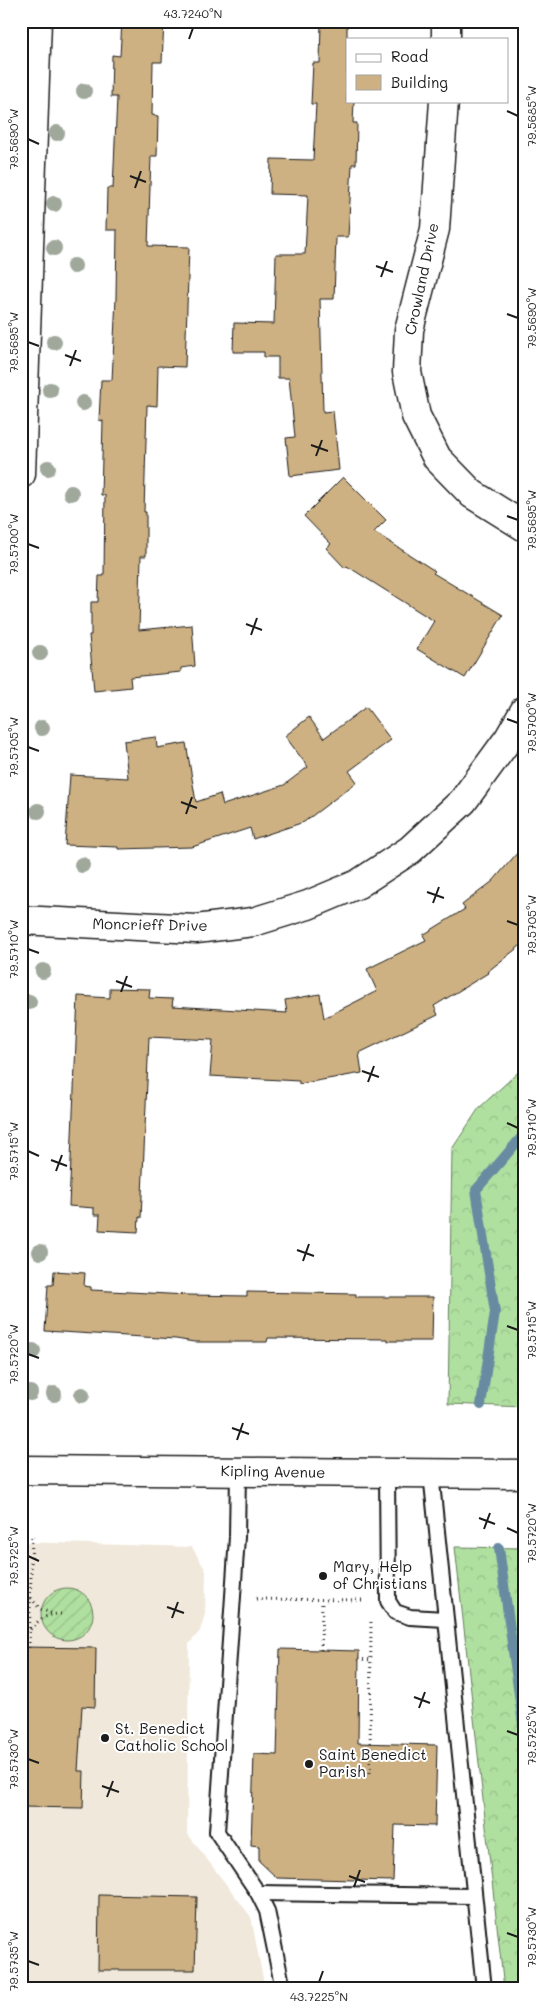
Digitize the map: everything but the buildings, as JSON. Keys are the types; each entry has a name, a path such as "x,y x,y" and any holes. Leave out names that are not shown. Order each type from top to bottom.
{"street":[{"path":"21,474 27,170 37,21"},
{"path":"446,21 446,38"},
{"name":"Crowland Drive","path":"444,102 435,229 409,330 407,372 416,416 437,458 472,494 525,527"},
{"name":"Moncrieff Drive","path":"21,920 196,929 253,922 308,905 358,884 410,850 463,802 508,738 525,710"},
{"name":"Kipling Avenue","path":"21,1470 525,1474"}],"lane":[{"path":"238,1472 233,1599 217,1832 258,1893 267,1911 283,1989"},
{"path":"387,1473 388,1601 395,1612 410,1617 445,1618"},
{"path":"437,1473 445,1618 484,1989"},
{"path":"258,1893 473,1896"}],"path":[{"path":"525,1279 525,1357"},
{"path":"29,1648 32,1534"},
{"path":"21,1630 29,1630 39,1619 48,1614 61,1614 46,1612 30,1597"},
{"path":"233,1599 388,1601"},
{"path":"321,1650 322,1600"},
{"path":"370,1773 372,1601"},
{"path":"358,1659 371,1660"}],"shaded area":[{"name":"St. Benedict Catholic School","path":"21,1542 192,1547 206,1571 205,1614 200,1631 189,1644 187,1833 251,1917 265,1989 21,1989"}],"green space":[{"path":"525,1066 525,1407 448,1404 452,1149 479,1108"},
{"path":"455,1547 525,1548 525,1989 504,1989"},
{"path":"67,1588 77,1590 85,1596 91,1604 93,1614 91,1624 85,1632 77,1638 67,1640 57,1638 49,1632 43,1624 41,1614 43,1604 49,1596 57,1590"}],"waterway":[{"path":"481,1405 495,1312 476,1190 525,1133"},
{"path":"499,1548 525,1739"}],"place":[{"name":"Mary, Help of Christians","path":"323,1576"},
{"name":"St. Benedict Catholic School","path":"105,1738"},
{"name":"Saint Benedict Parish","path":"309,1764"}]}
